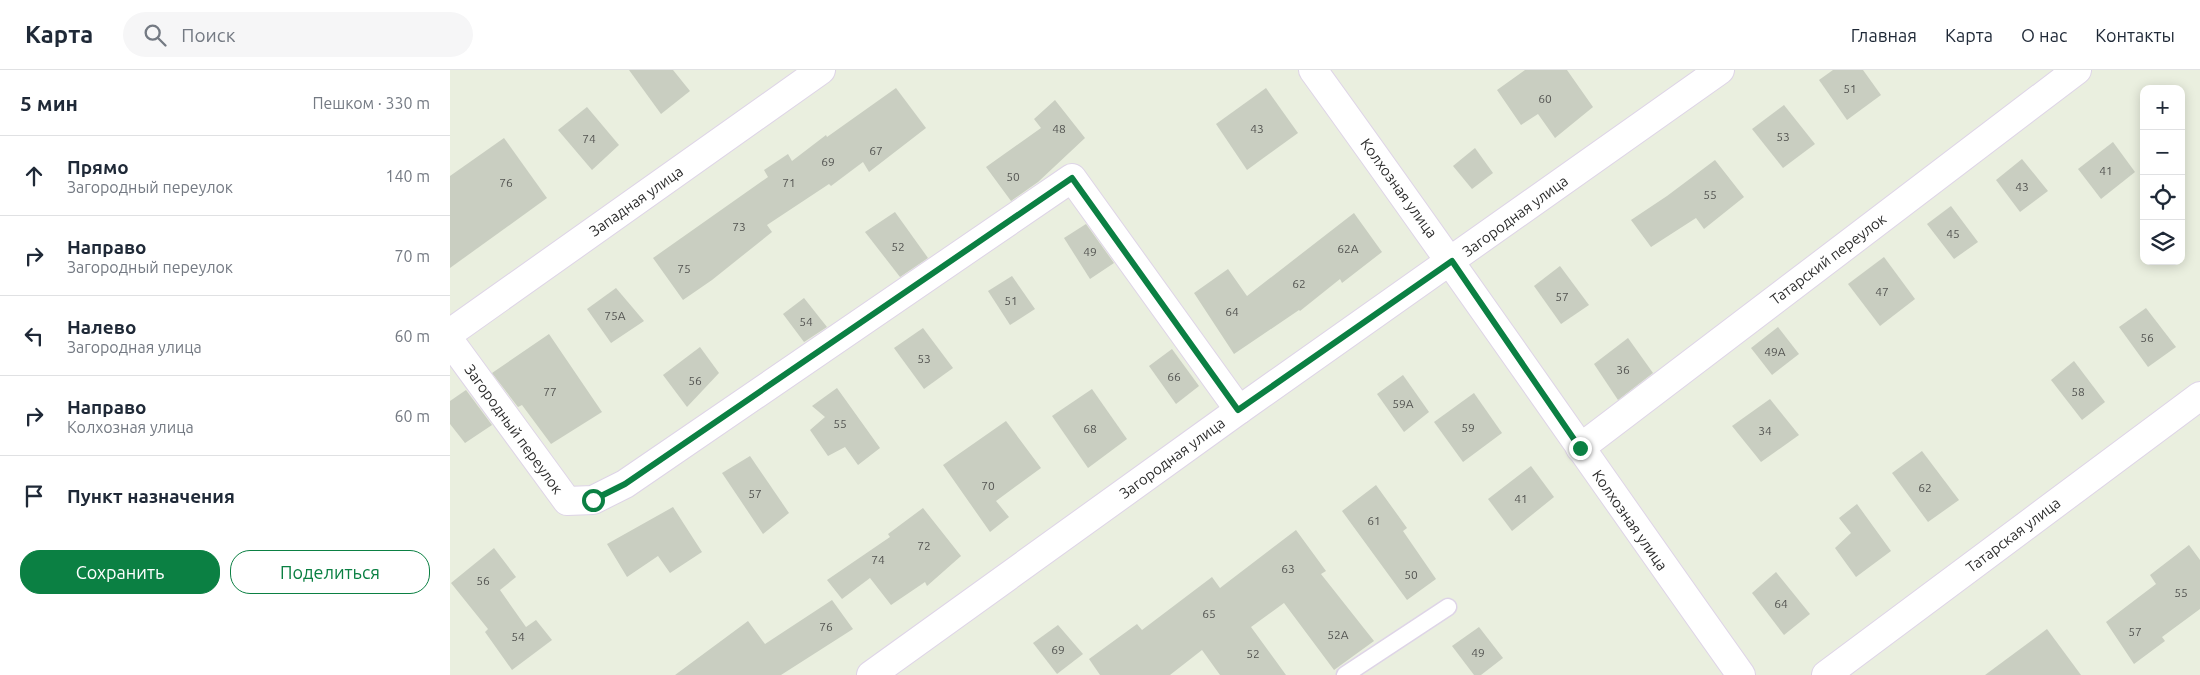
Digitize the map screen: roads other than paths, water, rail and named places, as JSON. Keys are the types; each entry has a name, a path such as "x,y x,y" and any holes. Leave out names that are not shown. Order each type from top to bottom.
{"street":[{"name":"Западная улица","path":"450,333 821,70"},
{"name":"Колхозная улица","path":"1314,70 1452,261 1580,448 1741,675"},
{"name":"Загородная улица","path":"871,675 1238,410 1452,261 1720,70"},
{"name":"Татарский переулок","path":"1580,448 2077,70"},
{"name":"Загородный переулок","path":"450,342 567,501 593,500 625,484 1072,178 1238,410"},
{"name":"Татарская улица","path":"1826,675 2200,396"}],"lane":[{"path":"1345,675 1448,607"}]}
